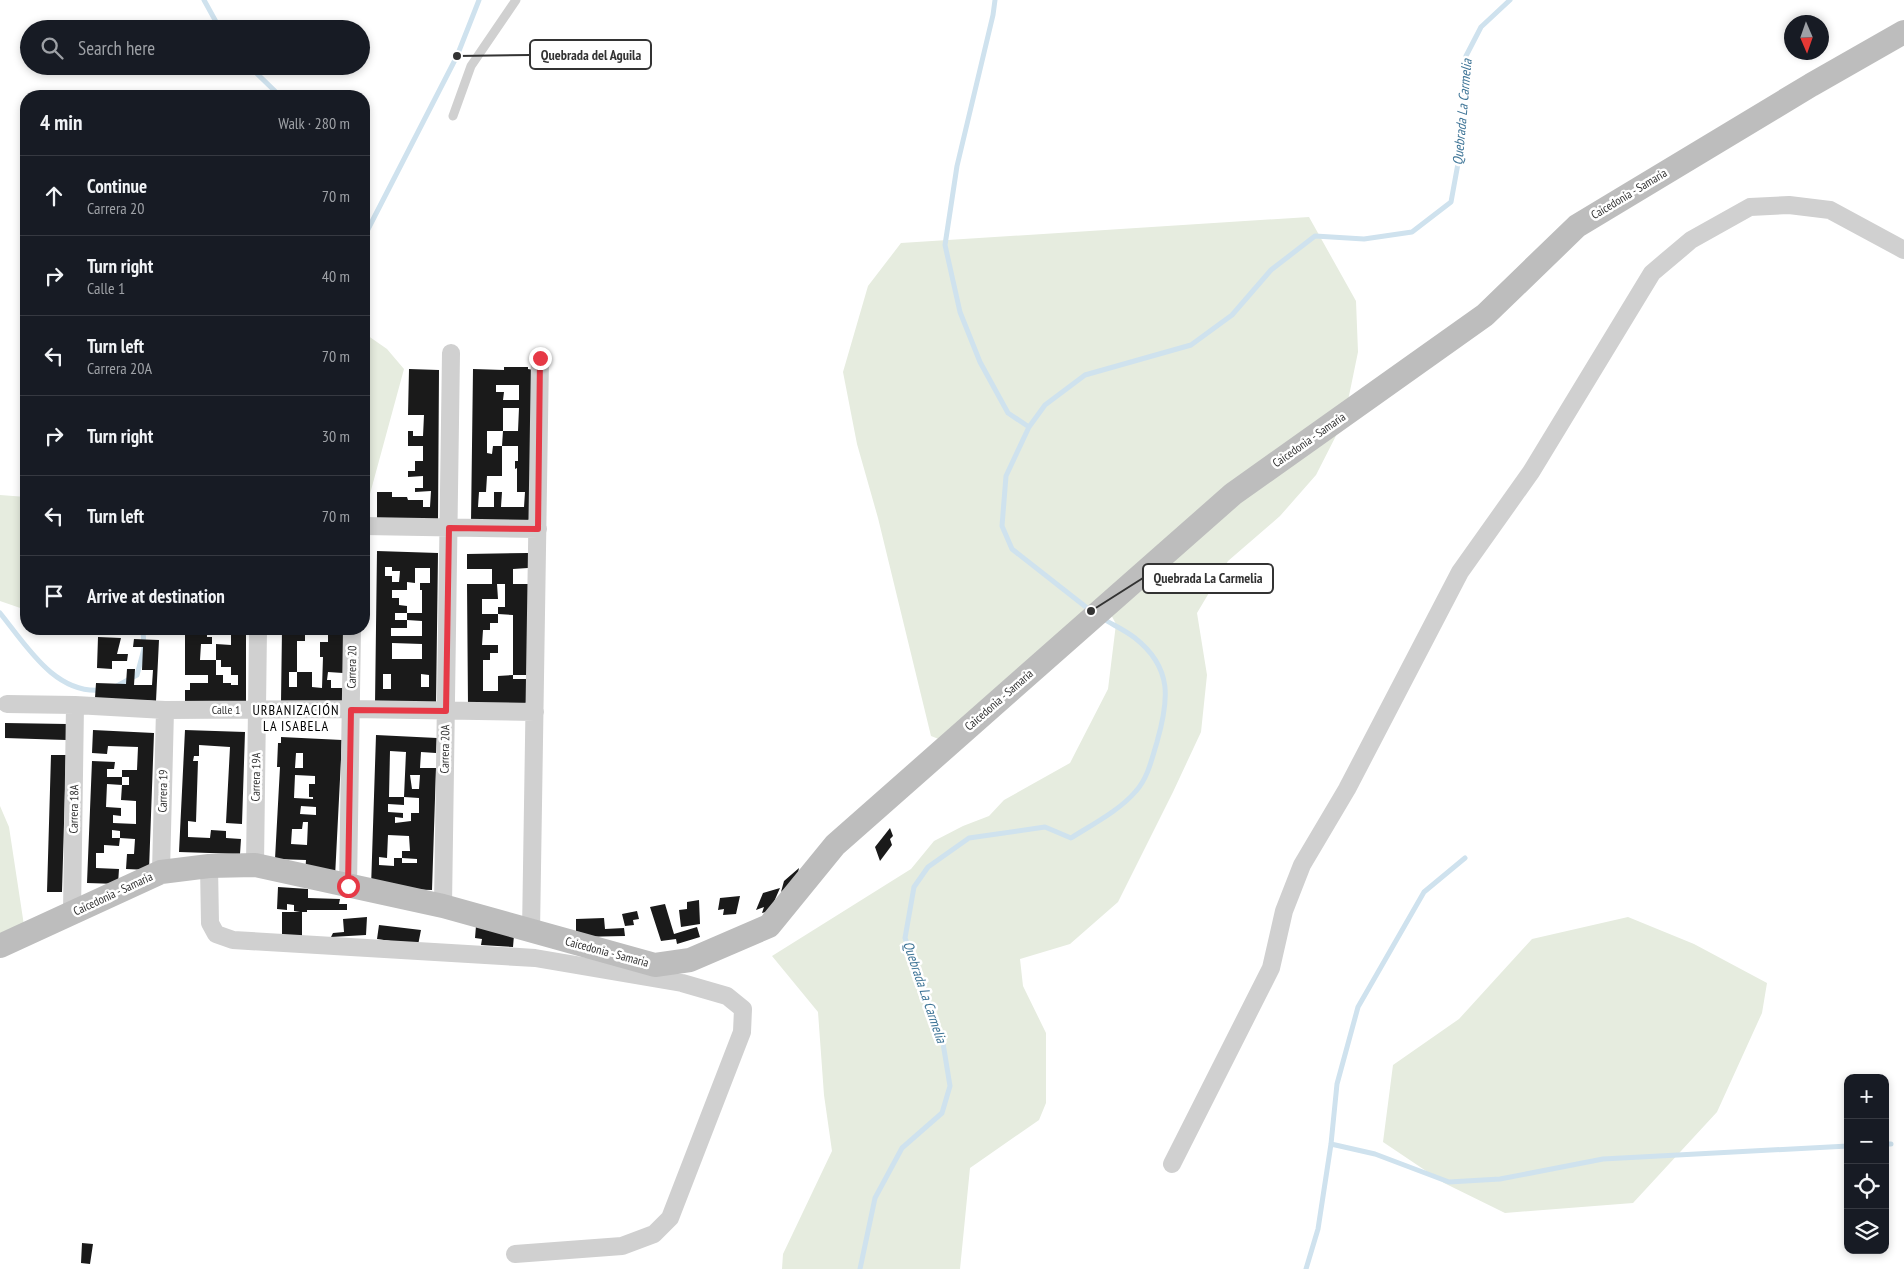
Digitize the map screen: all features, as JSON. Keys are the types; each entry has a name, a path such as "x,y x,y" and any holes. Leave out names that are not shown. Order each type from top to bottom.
{"street":[{"name":"Caicedonia - Samaria","path":"0,946 161,872 209,866 255,865 443,906 655,965 690,960 769,926 835,845 1233,494 1485,315 1577,226 1811,85 1904,32"},
{"path":"1172,1164 1271,968 1284,911 1302,865 1347,789 1460,572 1531,472 1652,272 1690,240 1750,207 1789,205 1830,210 1904,250"},
{"name":"Carrera 20A","path":"443,906 451,353"},
{"path":"531,932 540,358"},
{"path":"370,526 538,529"},
{"name":"Carrera 19A","path":"255,865 258,635"},
{"name":"Carrera 20","path":"348,886 352,635"},
{"name":"Calle 1","path":"7,704 75,705 165,710 535,712"},
{"name":"Carrera 18A","path":"72,913 75,705"},
{"name":"Carrera 19","path":"161,872 165,710"},
{"path":"209,866 210,923 216,934 233,940 535,958 682,983 727,996 743,1009 742,1032 670,1218 654,1234 622,1246 515,1254"}],"lane":[{"path":"453,116 471,66 516,0"}],"shaded area":[{"path":"1309,217 1356,301 1358,352 1344,420 1316,475 1280,516 1228,561 1197,613 1207,675 1201,732 1118,902 1070,944 1020,959 1023,986 1046,1033 1046,1103 1039,1120 970,1168 960,1269 782,1269 783,1254 832,1151 824,1095 818,1012 772,956 911,869 934,841 963,826 989,816 1004,800 1070,763 1108,689 1116,624 1109,611 954,745 931,736 878,518 857,444 843,372 868,286 901,243"},
{"path":"370,337 387,349 404,369 370,494"},
{"path":"0,495 20,497 20,608 0,601"},
{"path":"0,806 9,827 25,932 0,943"},
{"path":"1628,917 1694,944 1767,983 1762,1013 1717,1112 1633,1203 1505,1213 1444,1183 1383,1142 1393,1065 1459,1019 1532,939"}],"building":[{"path":"504,367 528,367 528,369 534,370 532,522 471,522 473,369 504,370","holes":["496,385 519,385 519,400 503,400 504,392 496,392","503,408 519,408 518,431 503,431","487,431 503,431 502,446 493,446 492,454 487,453","502,446 518,446 518,461 515,461 515,469 517,468 517,492 525,492 524,507 501,507 502,492 494,492 494,507 478,507 479,492 486,492 487,476 502,476"]},
{"path":"409,369 439,370 438,522 377,522 377,492 392,492 392,497 407,497 408,500 423,500 423,507 430,507 431,491 415,492 415,488 423,488 423,476 408,477 408,471 415,471 415,461 423,461 423,446 408,446 408,431 413,431 413,436 423,436 424,415 408,415"},
{"path":"377,551 438,553 436,705 375,704","holes":["385,567 392,567 392,571 400,571 399,582 392,582 392,576 385,576","415,568 430,568 430,583 420,583 420,590 422,590 422,613 407,613 407,606 399,605 399,598 392,598 392,590 407,590 407,582 415,583","395,613 407,613 407,620 395,620","407,620 422,621 422,636 391,636 391,628 407,628","392,643 422,644 422,659 392,659","383,674 391,674 391,689 383,689","421,674 429,675 429,687 421,687"]},
{"path":"528,553 528,568 513,569 513,584 528,584 528,675 513,675 513,679 529,679 529,706 468,706 467,584 492,584 492,569 467,569 467,554","holes":["497,584 505,584 505,607 498,607 498,614 482,614 482,599 498,599","498,614 513,615 513,675 498,676 498,691 483,691 483,660 490,660 490,653 498,653 498,645 482,645 483,630 490,630 490,623 498,623"]},
{"path":"185,635 207,635 207,637 212,637 212,644 201,644 200,660 216,660 216,644 231,645 231,635 246,635 246,706 185,705 185,690 190,690 190,683 208,683 208,675 185,675","holes":["216,660 221,660 221,667 231,667 231,675 238,675 238,685 223,683 223,675 216,675"]},
{"path":"282,635 305,635 305,641 297,641 297,672 312,672 312,687 322,688 323,657 320,657 320,642 328,642 328,635 343,635 343,673 328,672 327,680 331,680 331,688 343,688 342,703 281,702","holes":["289,672 297,672 297,687 289,687"]},
{"path":"98,637 121,638 117,654 128,654 127,661 112,661 112,669 97,668"},
{"path":"134,639 159,640 156,701 95,698 96,683 126,684 127,669 135,669 134,685 152,685 153,670 142,670 143,647 133,647"},
{"path":"5,723 67,724 66,740 5,738"},
{"path":"93,730 154,733 149,870 126,869 127,854 134,854 135,839 120,838 119,846 104,845 104,853 96,853 96,868 119,869 118,884 87,883 92,761 115,762 114,769 107,769 107,777 122,777 122,770 137,770 138,747 108,746 107,754 92,753","holes":["122,777 129,777 129,785 122,785","107,784 122,785 121,800 136,801 136,824 113,823 113,815 121,816 121,808 106,807","112,830 120,831 120,838 112,838"]},
{"path":"185,730 245,732 242,824 226,823 230,747 199,745 199,756 194,756 193,761 198,761 196,822 188,821 188,837 210,838 211,830 226,831 226,838 241,839 240,854 179,852"},
{"path":"376,735 437,738 436,753 421,752 420,768 436,768 432,890 371,888","holes":["390,751 406,752 404,797 389,797","410,775 420,775 419,789 412,789","404,797 419,798 419,813 411,813 411,821 395,823 395,817 403,818 403,813 388,812 388,804 404,805","388,835 409,836 410,851 402,851 402,858 394,858 394,866 379,865 379,857 387,858","402,858 417,859 417,863 402,863"]},
{"path":"281,737 342,740 335,877 305,875 306,860 275,859 280,767 277,767 278,743 281,743","holes":["296,753 303,753 303,768 295,768","295,775 315,776 315,784 309,784 309,797 313,797 313,799 294,798","301,806 316,807 316,815 300,814","303,822 308,822 307,845 291,844 292,829 302,829"]},
{"path":"51,755 66,755 62,892 47,892"},
{"path":"890,828 893,836 890,839 892,845 880,861 875,847"},
{"path":"799,868 797,879 781,892 784,881"},
{"path":"278,887 308,889 308,898 340,899 339,904 347,904 347,910 307,910 307,912 302,912 302,941 282,941 282,912 300,912 294,911 294,905 287,904 287,910 277,909"},
{"path":"780,888 770,911 762,913 764,907 756,910 763,893"},
{"path":"740,896 736,914 723,915 724,909 718,910 720,898"},
{"path":"699,900 700,924 681,927 679,910 687,909 687,902"},
{"path":"665,904 674,934 697,927 700,937 677,944 676,939 661,941 650,907"},
{"path":"637,911 639,919 633,920 634,925 625,926 622,914"},
{"path":"367,917 366,935 331,937 333,933 344,932 343,919"},
{"path":"604,918 605,929 624,928 625,936 576,937 576,919"},
{"path":"379,925 421,930 418,945 377,939"},
{"path":"476,926 514,935 513,947 481,945 482,939 475,938"},
{"path":"82,1243 93,1244 90,1264 81,1263"}],"waterway":[{"path":"204,0 215,20"},
{"path":"370,225 457,56 479,0"},
{"path":"995,0 957,166 945,245 960,312 980,362 1008,413 1029,427"},
{"name":"Quebrada La Carmelia","path":"1091,611 1012,549 1002,526 1006,476 1029,427 1045,405 1085,375 1191,345 1232,315 1271,270 1315,236 1364,239 1412,232 1451,202 1461,147 1466,56 1481,27 1510,0"},
{"path":"258,75 274,90"},
{"path":"0,613 31,653 56,676 70,685 85,689 102,690"},
{"name":"Quebrada La Carmelia","path":"860,1269 875,1198 902,1148 942,1113 950,1086 942,1037 905,938 914,887 928,867 969,838 1045,827 1071,838 1122,805 1140,786 1149,768 1164,712 1165,686 1162,673 1147,649 1127,632 1102,618"},
{"path":"115,687 137,675 144,649 143,635"},
{"path":"1306,1269 1318,1229 1331,1144 1337,1084 1358,1007 1424,892 1465,858"},
{"path":"1331,1144 1375,1154 1449,1182 1500,1179 1603,1159 1844,1146"}],"place":[{"name":"Quebrada del Aguila","path":"457,56"},
{"name":"Quebrada La Carmelia","path":"1091,611"}],"district":[{"name":"URBANIZACIÓN LA ISABELA","path":"296,718"}],"route":[{"path":"348,886 351,710 446,711 449,528 538,529 540,358"}]}
